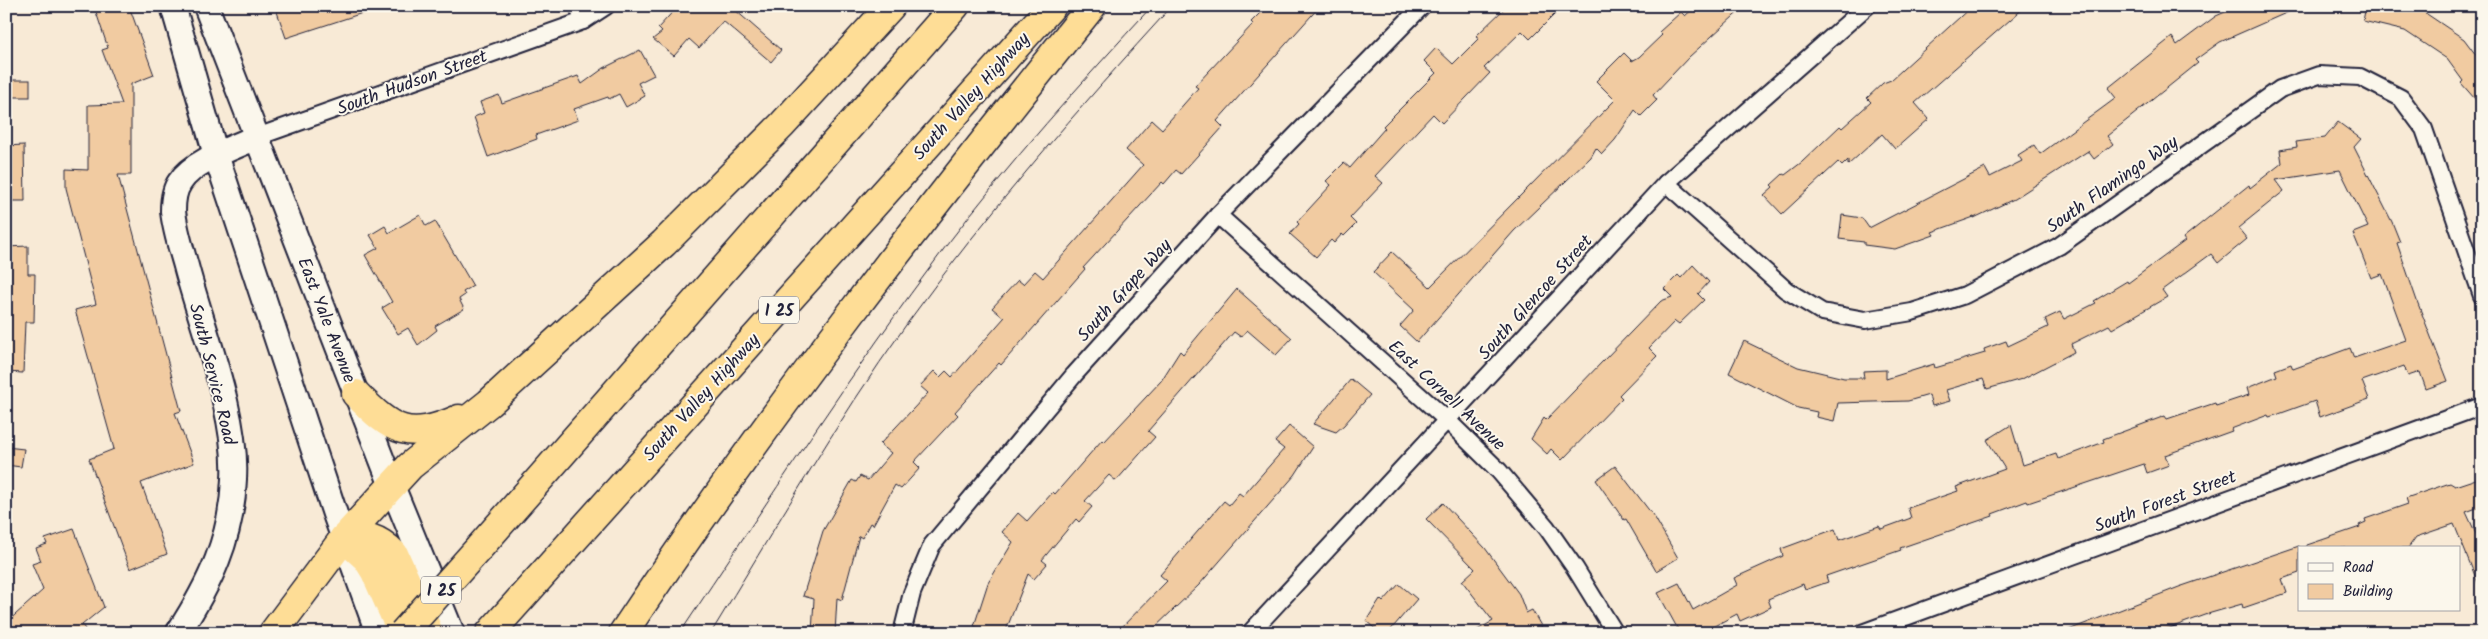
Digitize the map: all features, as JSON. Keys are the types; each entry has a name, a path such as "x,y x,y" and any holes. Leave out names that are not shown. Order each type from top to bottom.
{"highway":[{"path":"273,633 344,538 410,466 489,403 664,243 782,124 891,6"},
{"name":"I 25","path":"403,633 955,6"},
{"name":"South Valley Highway","path":"499,623 1052,6"},
{"path":"624,633 698,521 844,320 1092,6"},
{"path":"356,394 377,415 398,429 416,431 439,428 489,403"},
{"path":"344,538 364,536 375,539 385,544 394,554 429,633"},
{"path":"344,538 367,559 375,572 403,633"}],"main road":[{"path":"173,6 216,155 344,538 378,633"},
{"name":"East Yale Avenue","path":"206,6 392,486 452,633"},
{"name":"South Hudson Street","path":"216,155 257,137"},
{"name":"South Service Road","path":"178,633 208,580 225,543 231,514 235,477 231,434 224,401 180,246 173,210 175,193 180,182 191,170 216,155"}],"street":[{"name":"South Hudson Street","path":"257,137 580,13 606,6"},
{"name":"South Grape Way","path":"902,633 912,593 932,545 1074,375 1218,215 1422,6"},
{"name":"South Glencoe Street","path":"1250,633 1666,183 1867,6"},
{"name":"South Flamingo Way","path":"1666,183 1786,290 1822,312 1865,320 1912,312 1965,295 2059,246 2280,89 2319,75 2360,77 2401,98 2424,129 2482,296"},
{"name":"East Cornell Avenue","path":"1218,215 1448,421 1499,471 1529,506 1575,568 1615,633"},
{"name":"South Forest Street","path":"1862,633 2482,406"}],"building":[{"path":"94,6 129,6 154,75 131,84 131,175 118,175 181,411 175,413 194,463 141,483 167,554 130,569 89,459 114,449 75,310 96,304 66,188 66,169 88,170 88,105 122,104 102,50 108,48"},
{"path":"275,6 377,6 378,8 286,38"},
{"path":"678,6 736,6 734,9 781,50 771,62 723,21 699,48 689,39 674,56 653,39 662,32 658,28"},
{"path":"1267,6 1320,6 1217,121 1223,127 1181,174 1176,170 1164,184 1162,182 1083,268 1085,269 1001,365 999,363 955,412 958,415 914,462 920,468 901,489 895,485 873,525 870,523 862,538 859,536 842,600 837,598 835,633 812,633 814,599 803,596 823,531 852,480 856,482 860,476 868,480 891,453 880,444 928,393 920,386 934,371 940,377 946,371 952,377 1004,318 992,308 1018,280 1023,284 1035,271 1043,278 1143,165 1126,150 1152,120 1162,129 1198,88 1195,86 1253,24 1251,22"},
{"path":"1507,6 1563,6 1530,39 1522,31 1484,68 1490,73 1442,123 1433,114 1375,176 1383,183 1350,218 1356,224 1344,236 1342,234 1334,243 1331,240 1316,257 1290,234 1299,224 1297,222 1331,185 1326,181 1344,163 1350,168 1385,128 1383,126 1436,73 1424,61 1436,48 1453,64 1479,38 1476,36"},
{"path":"1696,6 1745,6 1689,57 1653,95 1657,100 1641,116 1635,110 1615,140 1602,154 1596,148 1591,157 1514,231 1417,342 1400,326 1414,310 1373,272 1392,252 1430,287 1615,100 1596,81 1624,53 1632,61 1639,57 1662,35 1659,32 1681,12 1685,16"},
{"path":"1972,6 2026,6 1915,103 1929,119 1895,149 1882,134 1848,165 1848,160 1842,166 1838,162 1782,214 1764,195 1773,187 1771,185 1783,174 1785,175 1802,162 1840,126 1842,128 1871,102 1867,98 1883,83 1891,80"},
{"path":"2239,6 2302,6 2220,42 2195,60 2198,63 2107,136 2113,144 2094,159 2088,151 2014,199 1974,218 1932,232 1934,235 1895,249 1864,245 1864,242 1839,239 1842,215 1862,218 1869,228 1985,168 1990,177 2022,161 2018,155 2034,145 2040,154 2116,98 2108,88 2172,37 2177,45 2216,16"},
{"path":"2366,6 2415,6 2464,39 2482,63 2482,107 2461,83 2463,81 2447,59 2405,31 2363,21"},
{"path":"640,50 654,75 638,83 645,96 626,107 619,94 609,99 608,97 574,109 578,120 536,135 537,139 488,157 474,117 484,113 480,102 499,95 502,103 578,76 582,84 604,68"},
{"path":"6,80 30,80 30,97 6,97"},
{"path":"2338,122 2361,139 2354,147 2392,222 2400,242 2397,243 2417,301 2448,381 2426,389 2420,372 2408,376 2404,366 2362,381 2369,399 2320,417 2315,401 2276,415 2269,417 2268,415 2231,429 2232,431 2165,455 2169,465 2147,473 2144,464 2028,503 2027,501 1992,514 1993,516 1826,576 1828,582 1805,590 1803,584 1768,599 1771,607 1740,621 1737,614 1701,633 1680,633 1658,593 1679,583 1693,610 1737,585 1734,578 1783,556 1781,549 1835,529 1839,540 1879,526 1881,529 1911,518 1908,508 1958,491 1956,487 2005,469 1987,440 2011,425 2023,465 2056,454 2058,459 2104,442 2103,439 2165,416 2167,419 2215,403 2216,406 2249,395 2247,388 2277,376 2275,370 2291,364 2293,369 2350,348 2354,358 2406,340 2382,274 2371,278 2353,233 2368,227 2340,170 2276,180 2284,191 2238,228 2247,239 2218,263 2211,254 2162,290 2167,297 2112,329 2109,325 2071,344 2074,352 2022,379 1987,389 1983,379 1946,390 1950,401 1932,406 1929,395 1908,401 1838,403 1834,421 1816,417 1817,412 1798,408 1729,373 1744,341 1798,367 1844,378 1864,378 1863,371 1886,370 1886,379 1934,364 1935,368 1985,353 1984,349 2006,341 2008,346 2048,327 2045,319 2060,312 2064,319 2096,303 2094,301 2127,281 2128,283 2185,241 2183,238 2249,185 2250,188 2282,163 2280,150 2297,147 2296,142 2325,138"},
{"path":"24,145 25,201 6,201 6,146"},
{"path":"420,215 426,226 435,221 473,286 463,292 465,295 459,299 464,309 435,326 437,330 418,345 408,328 398,334 382,308 392,302 365,255 378,248 370,235 385,226 389,233"},
{"path":"28,246 28,274 35,274 34,322 25,322 23,373 6,372 6,247"},
{"path":"1693,265 1709,282 1698,294 1704,300 1679,324 1675,321 1649,348 1657,356 1619,395 1622,398 1562,460 1551,449 1547,454 1531,439 1544,418 1546,420 1661,301 1672,297 1664,289 1678,275 1681,278"},
{"path":"1237,289 1292,338 1276,355 1247,330 1241,337 1234,332 1148,431 1155,437 1116,481 1109,475 1085,501 1092,507 1079,522 1076,519 1042,560 1047,564 1034,579 1028,574 1005,633 993,633 974,626 988,583 1013,542 1002,532 1018,513 1027,521 1053,492 1055,494 1102,440 1104,442 1161,381 1180,351 1183,354"},
{"path":"1351,379 1370,395 1336,432 1313,424"},
{"path":"1289,426 1313,447 1295,475 1199,585 1149,633 1116,633 1167,581 1160,575 1224,501 1229,505 1239,493 1243,496 1284,449 1275,442"},
{"path":"6,447 24,449 21,467 6,465"},
{"path":"1615,466 1655,518 1678,558 1656,571 1626,519 1624,520 1596,480"},
{"path":"2482,477 2482,506 2466,512 2482,547 2482,593 2454,524 2416,537 2409,546 2307,546 2360,527 2359,525 2366,522 2365,519 2408,504 2406,498 2450,483 2455,486"},
{"path":"1443,503 1485,548 1519,594 1526,613 1532,610 1545,633 1472,633 1493,621 1462,581 1475,569 1426,519"},
{"path":"74,529 104,607 82,625 88,633 6,633 6,623 43,590 32,564 41,561 36,548 47,544 45,539"},
{"path":"2298,546 2298,573 2282,579 2287,593 2243,608 2242,604 2211,613 2156,633 2066,633 2066,631 2179,587"},
{"path":"1399,584 1417,599 1388,633 1380,633 1366,621 1380,599 1383,602"}],"tram line":[{"path":"680,633 843,389 946,246 1046,123 1152,6"},
{"path":"711,633 854,400 906,325 969,242 1034,162 1172,6"}]}
